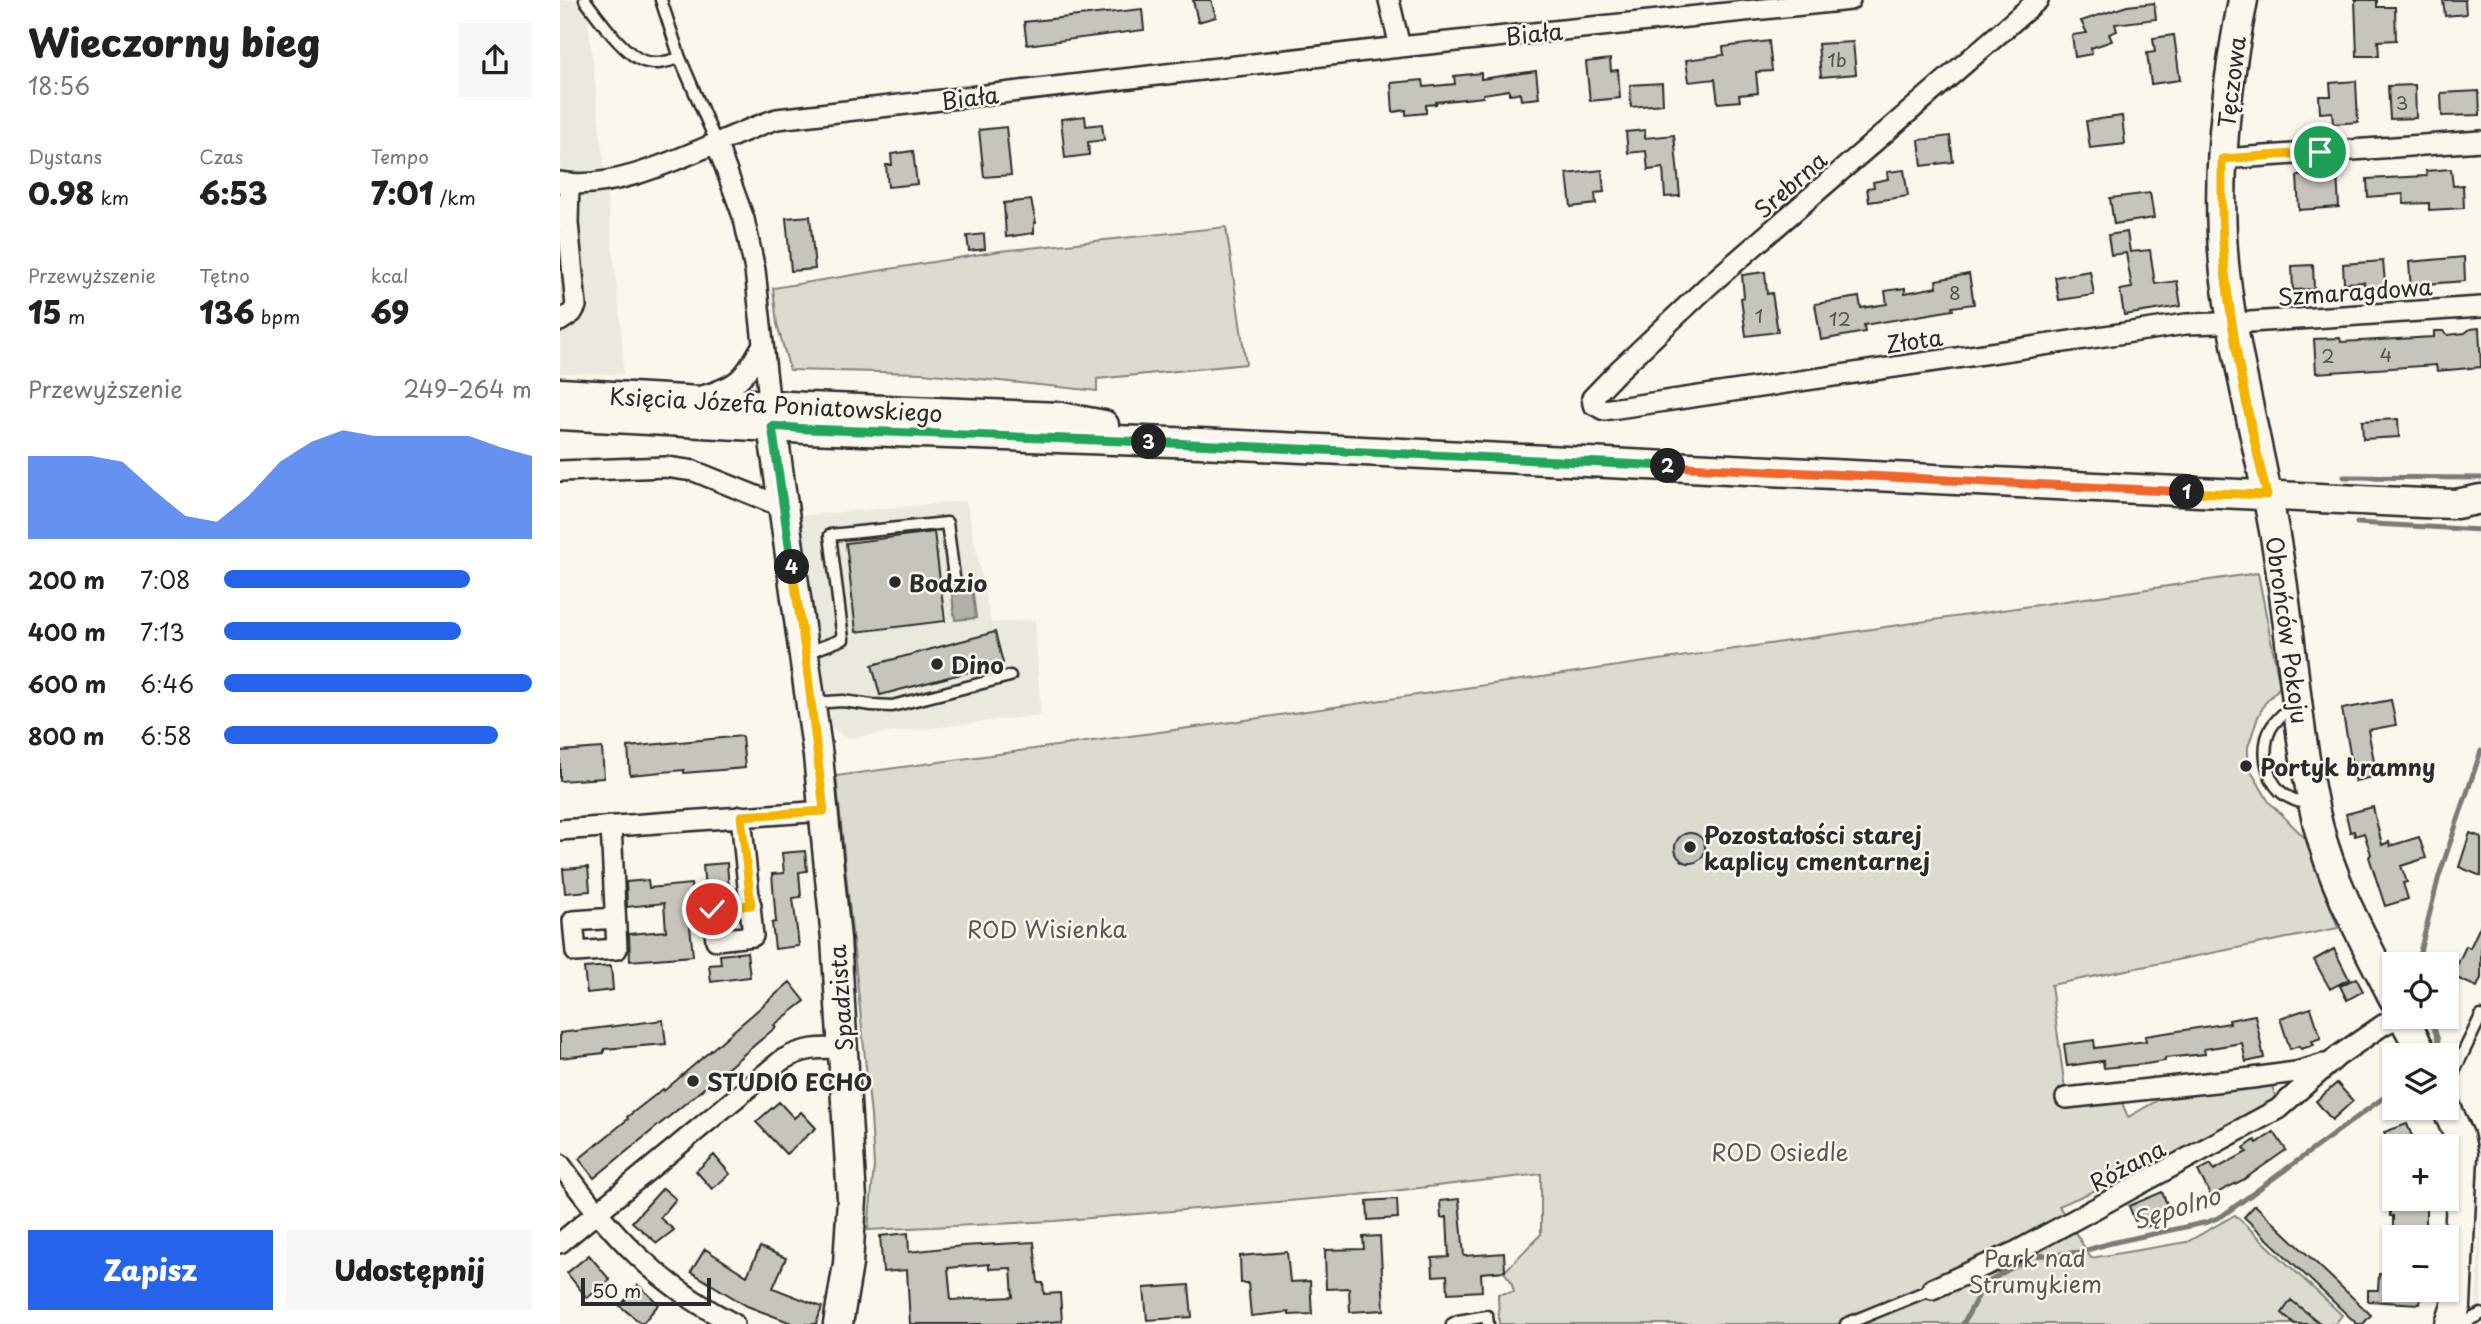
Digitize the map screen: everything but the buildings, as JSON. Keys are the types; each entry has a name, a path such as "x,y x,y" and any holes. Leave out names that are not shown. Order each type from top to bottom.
{"street":[{"path":"1389,0 1400,47"},
{"name":"Biała","path":"565,183 583,184 620,178 650,169 777,119 1400,47 1850,0"},
{"name":"Srebrna","path":"1604,410 1593,404 1592,398 1628,361 1708,286 2038,0"},
{"name":"Tęczowa","path":"2243,0 2230,69 2222,159 2222,222 2232,323 2267,495"},
{"path":"2222,159 2481,141"},
{"path":"716,142 744,219 755,270 771,416 812,703"},
{"path":"560,321 572,313 576,306 565,183"},
{"name":"Szmaragdowa","path":"2232,323 2481,307"},
{"name":"Złota","path":"1604,410 2186,324 2232,323"},
{"path":"690,399 718,391 739,381 762,346"},
{"name":"Księcia Józefa Poniatowskiego","path":"560,393 690,399 771,416 807,429 1200,443 2473,506"},
{"name":"Księcia Józefa Poniatowskiego","path":"560,415 771,416"},
{"path":"560,471 666,467 694,471 783,507"},
{"name":"Obrońców Pokoju","path":"2267,495 2284,586 2297,701 2319,827 2341,887 2382,974"},
{"name":"Spadzista","path":"812,703 844,1049 852,1199 848,1264 838,1324"},
{"path":"560,830 824,811"},
{"path":"741,816 751,905"},
{"path":"611,826 615,918"},
{"name":"Różana","path":"1932,1289 2015,1252 2278,1110 2332,1062 2382,1026"},
{"path":"560,1243 782,1060 800,1050 822,1047 844,1049"},
{"name":"Różana","path":"2066,1098 2252,1078 2296,1072 2332,1062"},
{"path":"2452,1120 2467,1153 2459,1318"},
{"path":"560,1164 596,1213 650,1269 706,1309 733,1324"}],"lane":[{"path":"585,0 633,57 652,63 680,58"},
{"path":"661,0 680,58 716,142"},
{"path":"805,650 814,650 843,639 830,535 947,523 954,577"},
{"path":"812,703 843,701 892,706 1010,676"},
{"path":"2297,701 2271,728 2266,740 2267,766 2280,792 2314,806"},
{"path":"2459,1061 2481,1016"},
{"path":"1846,1324 1932,1289"},
{"path":"1452,1324 1487,1317 1488,1324"}],"shaded area":[{"path":"560,0 586,0 622,335 623,374 560,373"},
{"path":"966,501 991,623 1035,620 1041,715 846,738 828,725 798,516"},
{"path":"972,586 976,618 955,620 951,588"},
{"path":"2481,1208 2481,1314 2476,1307"}],"green space":[{"path":"1226,227 1246,364 1097,379 1097,391 923,373 790,370 777,324 773,288 1000,251"},
{"path":"2258,573 2280,687 2265,703 2258,717 2248,747 2248,766 2269,802 2306,839 2338,928 2051,985 2067,1104 2120,1098 2128,1117 2167,1095 2271,1082 2277,1103 2209,1141 2059,1206 2091,1258 2187,1242 2235,1215 2342,1315 2335,1324 1499,1324 1498,1294 1514,1292 1511,1281 1504,1272 1541,1234 1541,1174 1358,1195 1055,1221 868,1230 874,1166 871,1116 836,776 1211,725"}],"waterway":[{"path":"2344,477 2481,478"},
{"path":"2357,523 2481,530"},
{"name":"Sępolno","path":"2420,952 2439,876 2481,751"},
{"name":"Sępolno","path":"2434,1029 2437,1043"},
{"name":"Sępolno","path":"1963,1324 1984,1285 2034,1256 2080,1252 2208,1222 2222,1216 2382,1099"}],"place":[{"name":"Bodzio","path":"895,582"},
{"name":"Dino","path":"937,664"},
{"name":"Portyk bramny","path":"2246,766"},
{"name":"Pozostałości starej kaplicy cmentarnej","path":"1690,847"},
{"name":"STUDIO ECHO","path":"693,1081"}],"route":[{"path":"712,909 751,905 741,816 824,811 805,650 772,426 1284,447 2267,495 2238,358 2225,271 2222,159 2320,152"}],"park label":[{"name":"ROD Wisienka","path":"1047,928"},
{"name":"ROD Osiedle","path":"1780,1151"},
{"name":"Park nad Strumykiem","path":"2035,1270"}]}
